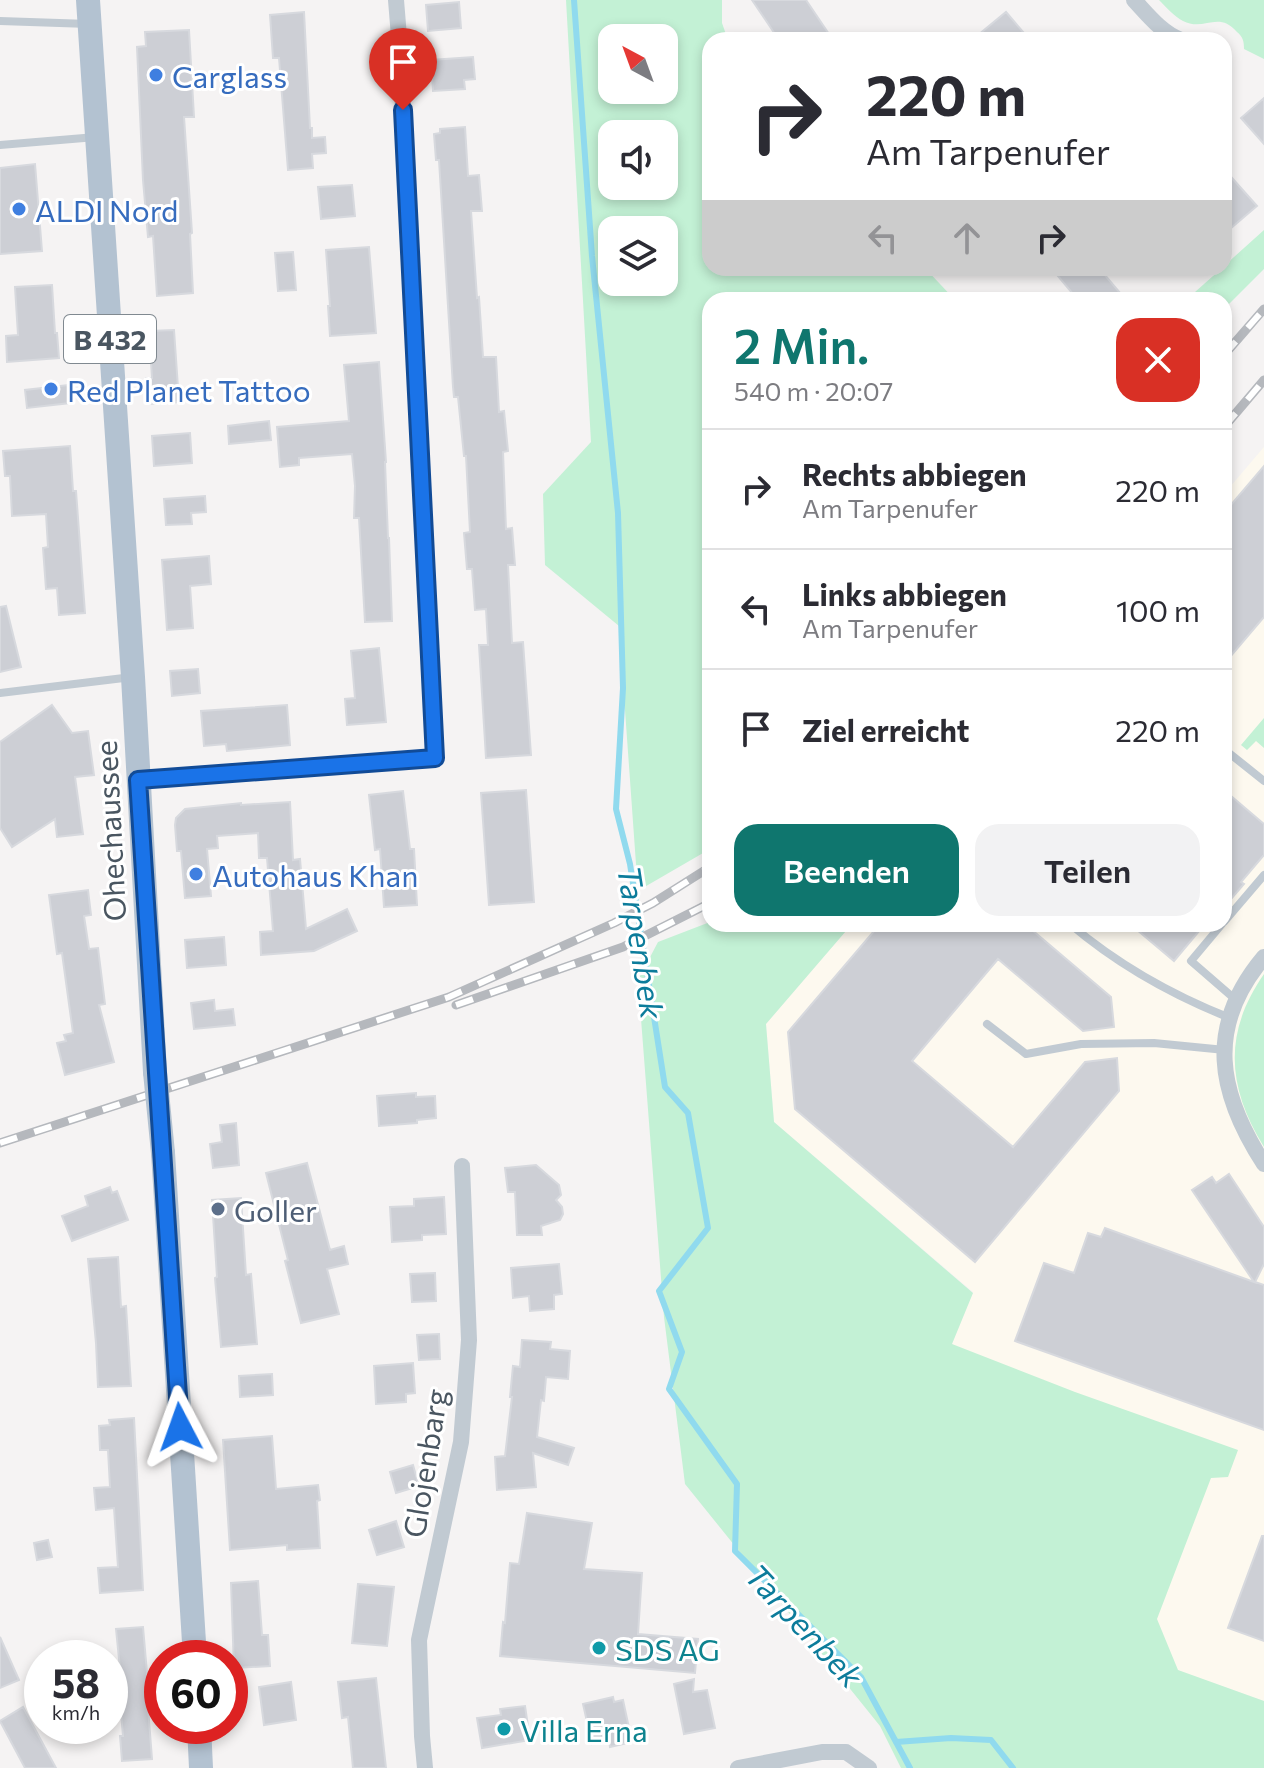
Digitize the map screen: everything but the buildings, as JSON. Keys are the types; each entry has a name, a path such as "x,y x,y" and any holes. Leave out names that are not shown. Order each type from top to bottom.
{"main road":[{"name":"Ohechaussee","path":"89,12 194,1640"},
{"path":"200,1744 201,1768"}],"street":[{"path":"138,780 435,758 396,0"},
{"path":"1134,0 1167,32"},
{"path":"1264,957 1236,1000 1225,1050 1233,1105 1244,1132 1264,1164"},
{"name":"Glojenbarg","path":"425,1768 419,1640 461,1442 469,1340 462,1166"},
{"path":"738,1768 822,1752 846,1752 869,1768"}],"lane":[{"path":"0,21 89,12"},
{"path":"0,145 97,137"},
{"path":"0,693 133,677"},
{"path":"1232,755 1264,781"},
{"path":"1232,912 1264,875"},
{"path":"1081,932 1169,991 1230,1018"},
{"path":"1215,932 1191,961 1236,1000"},
{"path":"987,1024 1026,1054 1081,1044 1154,1043 1225,1050"}],"shaded area":[{"path":"1264,447 1264,1701 995,1606 952,1344 973,1292 774,1122 766,1024 845,932 1232,932 1232,485"}],"green space":[{"path":"566,0 722,0 725,32 702,32 702,276 932,276 948,292 702,292 702,854 641,889 636,864 619,626 545,565 543,494 591,442"},
{"path":"1159,0 1264,0 1264,59 1244,49 1242,37 1230,26 1217,22 1191,24"},
{"path":"1264,230 1264,269 1232,301 1232,292 1195,292 1213,276 1232,276 1232,259"},
{"path":"1264,718 1264,748 1256,741 1247,750 1241,745"},
{"path":"702,925 702,932 845,932 766,1024 774,1122 973,1293 952,1344 1238,1450 1228,1477 1211,1478 1157,1619 1178,1670 1264,1701 1264,1768 901,1768 880,1726 685,1484 664,1317 638,980 658,942"},
{"path":"1264,974 1264,1147 1243,1103 1235,1060 1242,1017"}],"waterway":[{"name":"Tarpenbek","path":"574,0 592,256 618,513 623,688 616,809 630,864 665,1087 688,1113 708,1228 659,1291 682,1352 669,1389 737,1484 735,1551 861,1677 910,1768"},
{"path":"896,1742 951,1738 991,1740 1013,1768"}],"railway":[{"path":"1232,346 1264,309"},
{"path":"1232,418 1264,380"},
{"path":"0,1143 449,997 614,923 702,872"},
{"path":"456,1005 623,947 702,907"}],"place":[{"name":"Carglass","path":"156,75"},
{"name":"ALDI Nord","path":"19,209"},
{"name":"Red Planet Tattoo","path":"51,389"},
{"name":"Autohaus Khan","path":"196,874"},
{"name":"Goller","path":"218,1209"},
{"name":"SDS AG","path":"599,1648"},
{"name":"Villa Erna","path":"504,1729"}],"route":[{"path":"180,1427 138,780 435,758 403,110"}]}
